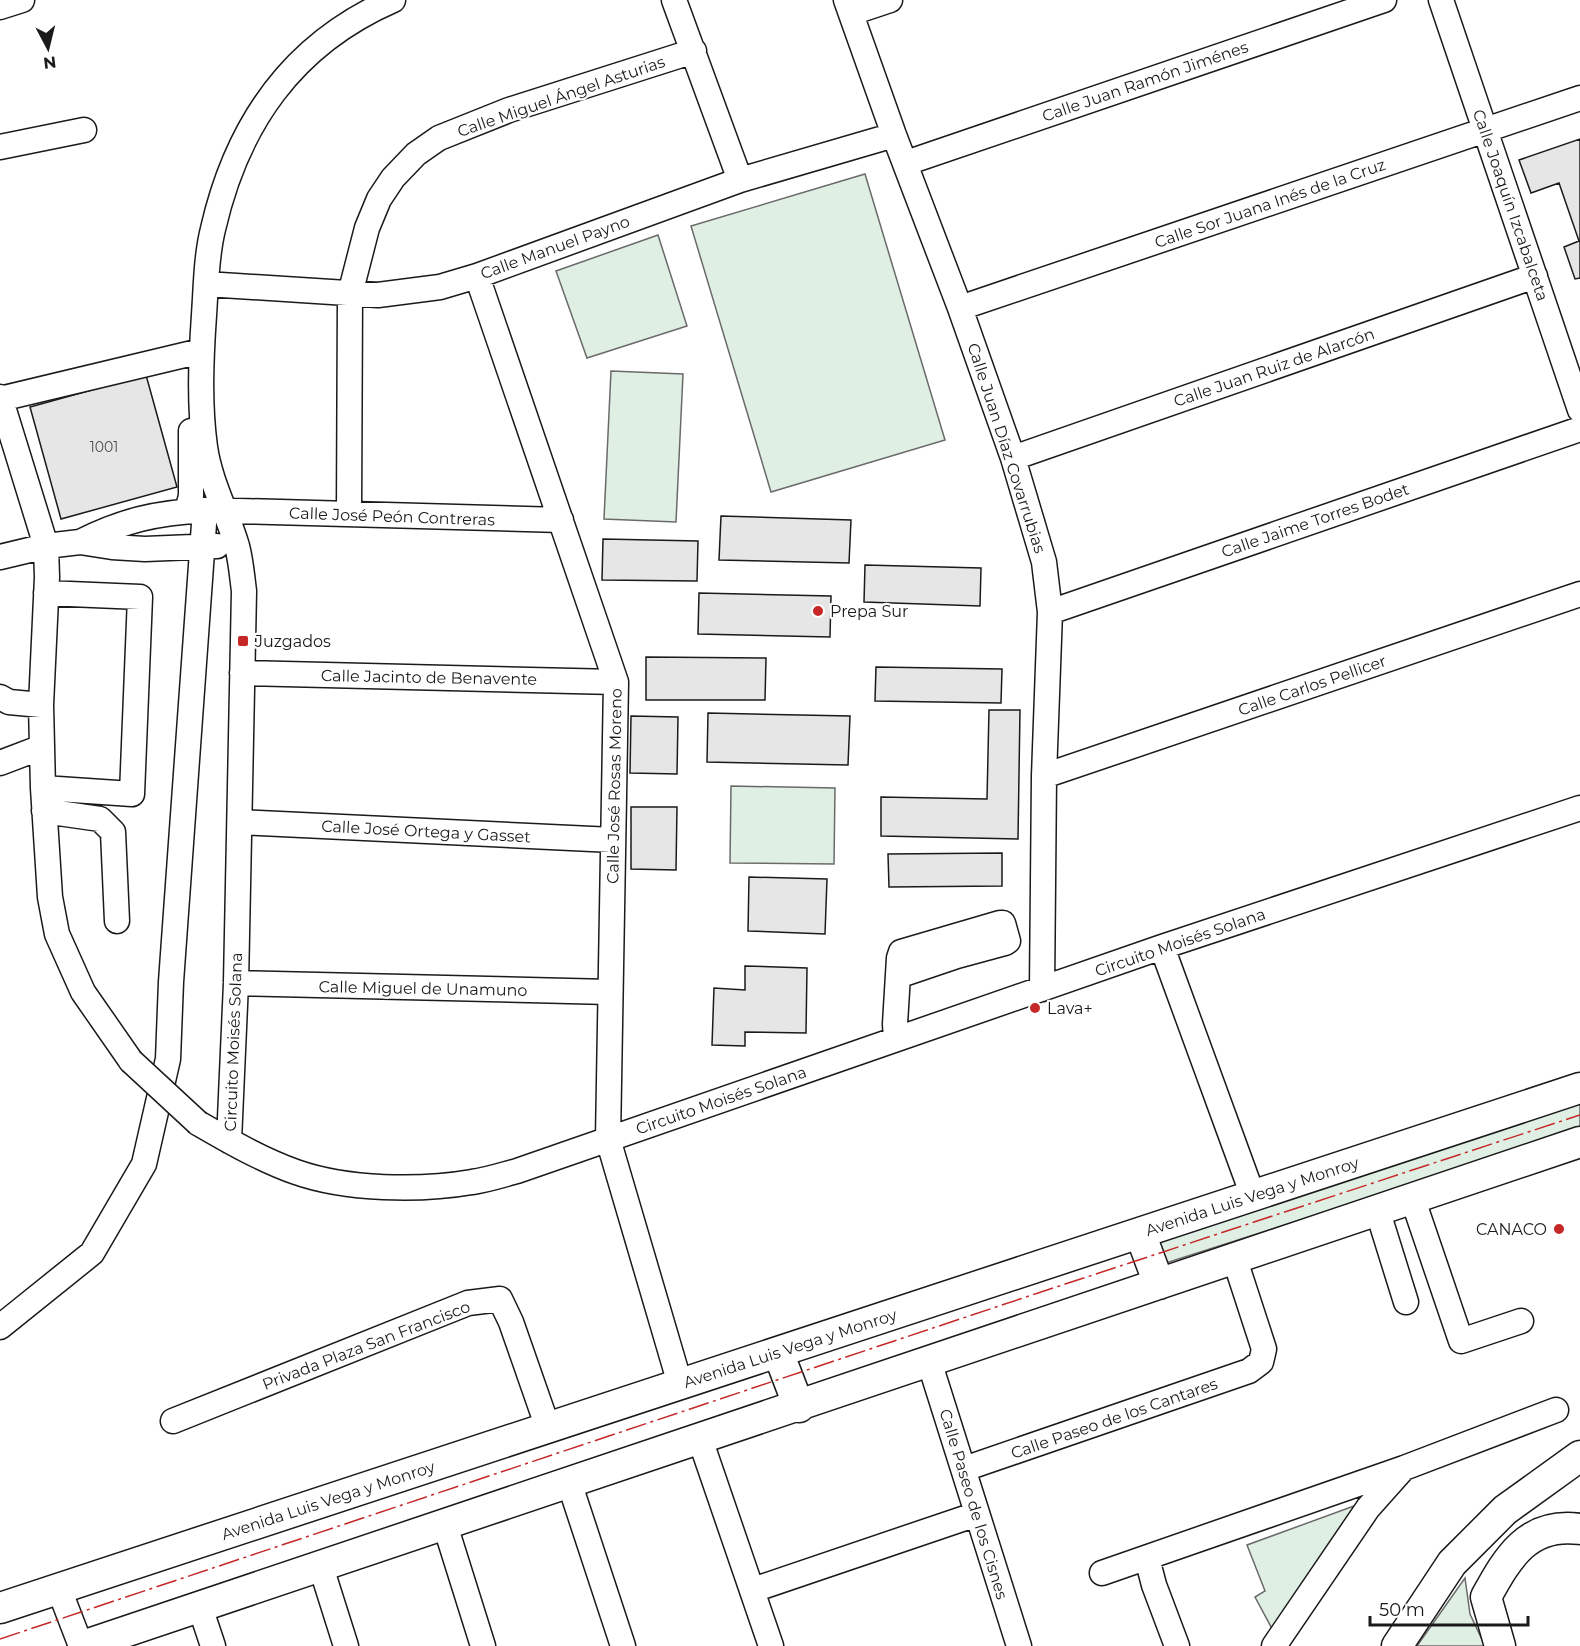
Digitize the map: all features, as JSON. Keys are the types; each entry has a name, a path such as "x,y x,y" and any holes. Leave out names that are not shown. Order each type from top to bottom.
{"main road":[{"name":"Avenida Luis Vega y Monroy","path":"0,1608 1580,1088"},
{"path":"82,1646 1580,1142"},
{"path":"1140,1233 1159,1284"},
{"path":"778,1352 798,1407"},
{"path":"1397,1646 1452,1563 1504,1510 1580,1456"},
{"path":"1500,1646 1486,1597 1505,1562 1518,1547 1540,1533 1565,1527 1580,1528"}],"street":[{"path":"0,7 21,0"},
{"name":"Circuito Moisés Solana","path":"393,0 364,13 320,44 279,84 251,125 227,178 212,231 201,362 205,447 213,483 205,511 236,545 244,591 236,983 229,1141 297,1172 339,1182 391,1187 429,1187 473,1182 517,1171 1162,947 1580,808"},
{"path":"674,0 740,180"},
{"path":"849,7 890,0"},
{"name":"Calle Juan Ramón Jiménes","path":"906,163 1350,6 1384,0"},
{"name":"Calle Joaquín Izcabalceta","path":"1441,0 1580,410"},
{"name":"Calle Juan Díaz Covarrubias","path":"849,7 1013,458 1044,562 1050,612 1044,776 1042,989"},
{"name":"Calle Miguel Ángel Asturias","path":"349,514 350,294 367,228 379,199 393,178 416,154 439,138 509,110 694,51"},
{"name":"Calle Sor Juana Inés de la Cruz","path":"960,308 1580,98"},
{"path":"0,147 84,130"},
{"name":"Calle Manuel Payno","path":"206,284 378,295 440,287 477,276 740,180 894,135"},
{"name":"Calle José Rosas Moreno","path":"477,276 616,682 608,1140 680,1384"},
{"name":"Calle Juan Ruiz de Alarcón","path":"1013,458 1535,276"},
{"path":"0,1327 92,1253 144,1164 168,1059 172,970 205,511 191,496 191,396 201,362 0,398 46,546 41,705 43,799 50,897 57,934 83,992 131,1061 198,1123 229,1141"},
{"name":"Calle Jaime Torres Bodet","path":"1050,612 1580,429"},
{"name":"Calle José Peón Contreras","path":"80,542 110,527 141,518 205,511 561,520"},
{"path":"0,557 46,546 80,542 145,549 236,545"},
{"path":"43,799 132,794 140,597 46,593"},
{"name":"Calle Carlos Pellicer","path":"1044,776 1580,594"},
{"name":"Calle Jacinto de Benavente","path":"242,673 616,682"},
{"path":"0,697 9,702 41,705"},
{"path":"0,763 42,747"},
{"path":"43,799 100,819 113,832 117,921"},
{"name":"Calle José Ortega y Gasset","path":"240,822 613,840"},
{"path":"1162,947 1253,1196"},
{"path":"896,1040 894,1024 898,976"},
{"name":"Calle Miguel de Unamuno","path":"236,983 610,992"},
{"path":"1412,1197 1461,1341 1521,1321"},
{"path":"1377,1209 1406,1302"},
{"name":"Calle Paseo de los Cantares","path":"964,1469 1249,1371 1261,1362 1264,1349 1234,1257"},
{"name":"Privada Plaza San Francisco","path":"173,1421 468,1303 500,1299 511,1322 548,1428"},
{"name":"Calle Paseo de los Cisnes","path":"929,1361 1019,1646"},
{"path":"1102,1573 1404,1468 1556,1410"},
{"path":"699,1439 771,1646"},
{"path":"1274,1646 1368,1508 1404,1468"},
{"path":"569,1482 623,1646"},
{"path":"753,1590 977,1514"},
{"path":"445,1525 483,1646"},
{"path":"1147,1558 1154,1585 1177,1646"},
{"path":"321,1567 346,1646"},
{"path":"59,1588 82,1646"},
{"path":"200,1607 213,1646"}],"green space":[{"path":"865,174 945,440 771,492 691,226"},
{"path":"658,235 687,326 587,358 556,271"},
{"path":"611,371 683,374 676,522 604,519"},
{"path":"731,786 835,788 834,864 730,863"},
{"path":"1580,1100 1580,1130 1166,1263 1159,1254 1160,1242"},
{"path":"1365,1502 1277,1638 1255,1597 1265,1591 1247,1545"},
{"path":"1465,1578 1470,1614 1485,1646 1417,1646"}],"building":[{"path":"1580,139 1580,278 1575,279 1564,247 1579,241 1559,183 1531,193 1519,160"},
{"path":"146,375 177,487 61,519 30,407"},
{"path":"721,516 851,520 849,563 719,560"},
{"path":"603,539 698,541 697,581 602,580"},
{"path":"865,565 981,568 980,606 864,602"},
{"path":"699,593 831,596 830,637 698,634"},
{"path":"646,657 766,658 765,700 646,700"},
{"path":"876,667 1002,669 1001,703 875,701"},
{"path":"989,710 1020,710 1018,839 881,836 881,797 987,799"},
{"path":"708,713 850,716 848,765 707,762"},
{"path":"631,716 678,717 677,774 630,773"},
{"path":"631,807 677,807 676,870 631,869"},
{"path":"1002,853 1002,886 889,887 888,854"},
{"path":"749,877 827,879 825,934 748,931"},
{"path":"745,966 807,968 806,1033 745,1032 745,1046 712,1045 714,988 745,990"}],"power":[{"path":"0,1639 1580,1115"}],"place":[{"name":"Prepa Sur","path":"818,611"},
{"name":"Juzgados","path":"243,641"},
{"name":"Lava+","path":"1035,1008"},
{"name":"CANACO","path":"1559,1229"}]}
